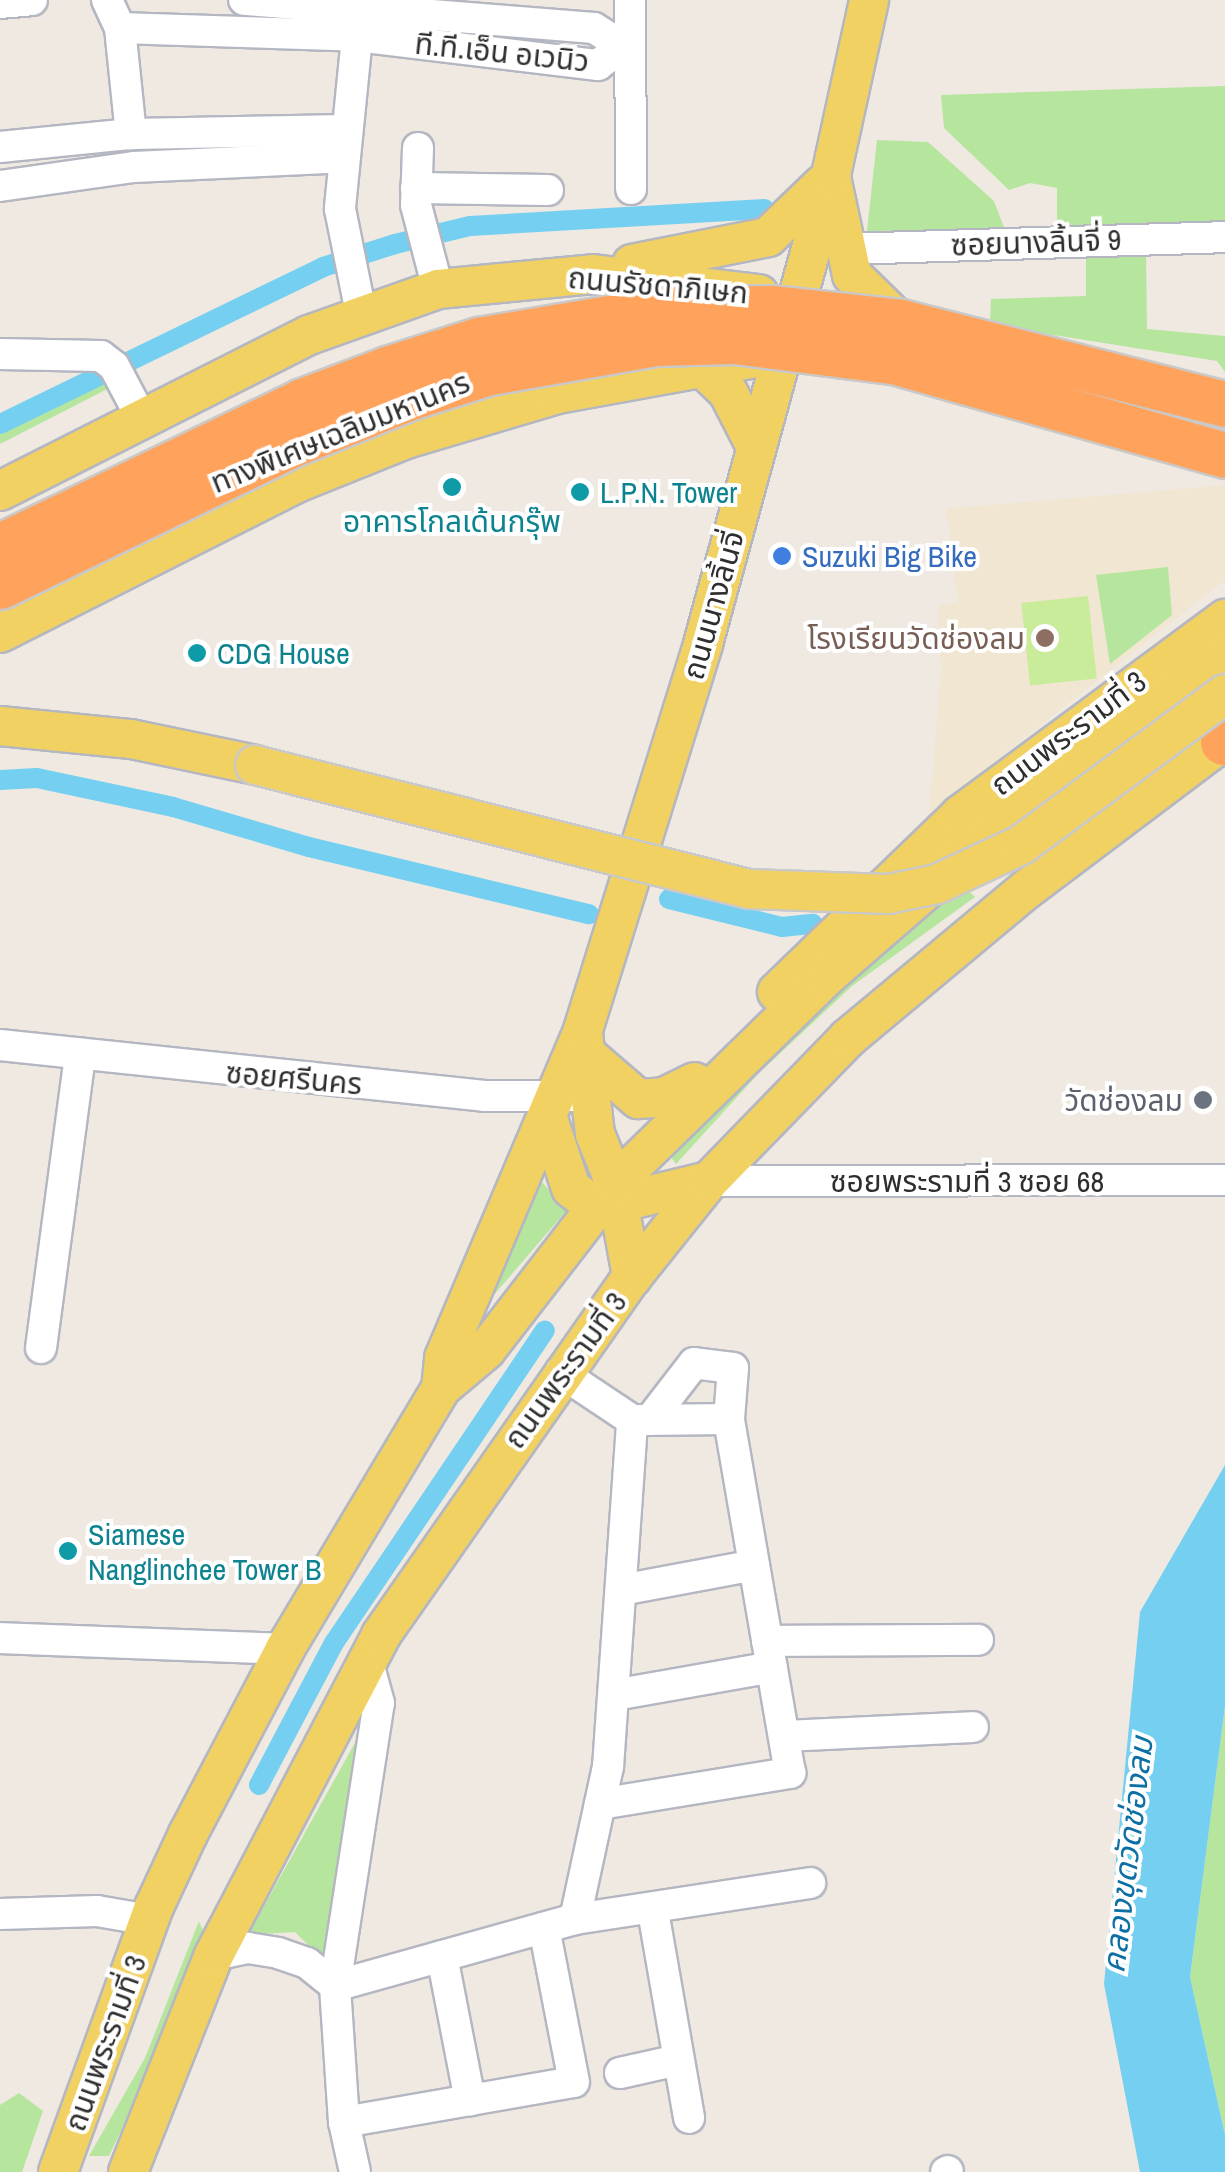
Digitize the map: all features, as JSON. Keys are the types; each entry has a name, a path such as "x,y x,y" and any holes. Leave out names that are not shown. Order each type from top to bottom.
{"highway":[{"name":"ทางพิเศษเฉลิมมหานคร","path":"0,546 302,401 387,369 478,340 628,313 774,308 901,322 1225,404"},
{"name":"ทางพิเศษเฉลิมมหานคร","path":"0,586 292,444 410,397 490,372 656,344 734,341 893,361 1225,455"}],"main road":[{"name":"ถนนนางลิ้นจี่","path":"632,1277 611,1199 563,1103 703,644 779,354 831,175 869,0"},
{"path":"831,175 852,275 905,326"},
{"path":"594,274 768,237 831,175"},
{"name":"ถนนรัชดาภิเษก","path":"0,492 142,419 354,280 438,288 594,274 797,301 905,326 1225,419"},
{"path":"0,632 296,484 482,413 779,354"},
{"path":"704,369 726,390 756,448"},
{"path":"142,419 196,536"},
{"name":"ถนนพระรามที่ 3","path":"676,1119 695,1082 852,913 960,814 1225,619"},
{"path":"1178,652 1225,632"},
{"name":"ถนนพระรามที่ 3","path":"58,2172 150,1920 285,1649 441,1388 486,1350 676,1119 971,847 1225,656"},
{"path":"0,726 73,730 255,765 749,890 888,894 937,884 1020,845 1225,694"},
{"name":"ถนนพระรามที่ 3","path":"128,2172 214,1955 368,1662 560,1372 632,1277 709,1181 848,1038 1026,889 1224,741"},
{"path":"971,847 977,875 1000,888 1026,889"},
{"path":"584,1042 638,1099 664,1098 695,1082"},
{"path":"441,1388 444,1358 563,1103"},
{"path":"611,1199 709,1181"}],"street":[{"path":"0,2 32,0"},
{"path":"107,0 120,28 131,134"},
{"name":"ที.ที.เอ็น อเวนิว","path":"120,28 358,23 594,28 610,38 612,54 598,65 358,23 244,0"},
{"path":"630,0 631,189"},
{"path":"354,280 331,144 358,23"},
{"path":"0,147 131,134 331,144"},
{"path":"0,186 331,144"},
{"path":"418,148 416,197 424,246 438,288"},
{"path":"416,197 548,190"},
{"name":"ซอยนางลิ้นจี่ 9","path":"847,249 1225,238"},
{"path":"0,354 92,353 118,373 142,419"},
{"name":"ซอยศรีนคร","path":"0,1045 563,1103"},
{"path":"41,1348 80,1054"},
{"name":"ซอยพระรามที่ 3 ซอย 68","path":"709,1181 1225,1180"},
{"path":"575,1919 600,1804 641,1420 694,1363 708,1361 735,1373 729,1419 790,1773 600,1804"},
{"path":"560,1372 641,1420 729,1419"},
{"path":"620,1590 754,1564"},
{"path":"0,1638 285,1649"},
{"path":"614,1695 769,1654 978,1640"},
{"path":"355,2172 344,2122 335,1986 379,1704 368,1662"},
{"path":"784,1736 972,1727"},
{"path":"335,1986 575,1919 653,1911 810,1883"},
{"path":"0,1914 97,1911 150,1920"},
{"path":"653,1911 688,2118"},
{"path":"344,2122 574,2082 544,1928"},
{"path":"214,1955 248,1948 278,1953 307,1964 335,1986"},
{"path":"442,1956 470,2100"},
{"path":"620,2073 678,2060"}],"shaded area":[{"name":"โรงเรียนวัดช่องลม","path":"1225,485 1225,580 929,813 941,670 938,605 958,603 946,509"}],"green space":[{"path":"1225,86 1225,226 1057,230 1057,188 1030,183 1009,190 944,128 941,95"},
{"path":"877,140 928,142 994,201 1005,230 867,231"},
{"path":"1146,251 1147,329 1225,336 1225,372 1217,361 990,325 991,299 1086,296 1086,252"},
{"path":"108,371 117,384 0,444 0,420"},
{"path":"1168,567 1172,615 1110,664 1096,575"},
{"path":"1088,596 1097,679 1030,686 1021,603"},
{"path":"958,880 975,897 852,986 759,1073 676,1164 671,1157 736,1083"},
{"path":"534,1173 567,1210 487,1303"},
{"path":"1225,1706 1225,2135 1190,1977"},
{"path":"361,1732 328,1945 321,1958 295,1932 248,1935"},
{"path":"199,1921 203,1931 121,2131 109,2156 89,2156 145,2058"},
{"path":"19,2093 43,2111 22,2172 0,2172 0,2105"}],"water":[{"name":"คลองขุดวัดช่องลม","path":"1225,1465 1225,1706 1190,1977 1225,2135 1225,2172 1140,2172 1104,1984 1140,1612"}],"waterway":[{"path":"0,424 323,267 395,244 470,226 765,209"},
{"path":"0,780 37,778 173,807 309,847 589,914"},
{"path":"669,899 782,927 813,924"},
{"path":"259,1785 334,1643 545,1330"}],"place":[{"name":"อาคารโกลเด้นกรุ๊พ","path":"452,487"},
{"name":"L.P.N. Tower","path":"580,492"},
{"name":"Suzuki Big Bike","path":"782,556"},
{"name":"โรงเรียนวัดช่องลม","path":"1045,638"},
{"name":"CDG House","path":"197,653"},
{"name":"วัดช่องลม","path":"1203,1100"},
{"name":"Siamese Nanglinchee Tower B","path":"68,1551"}]}
